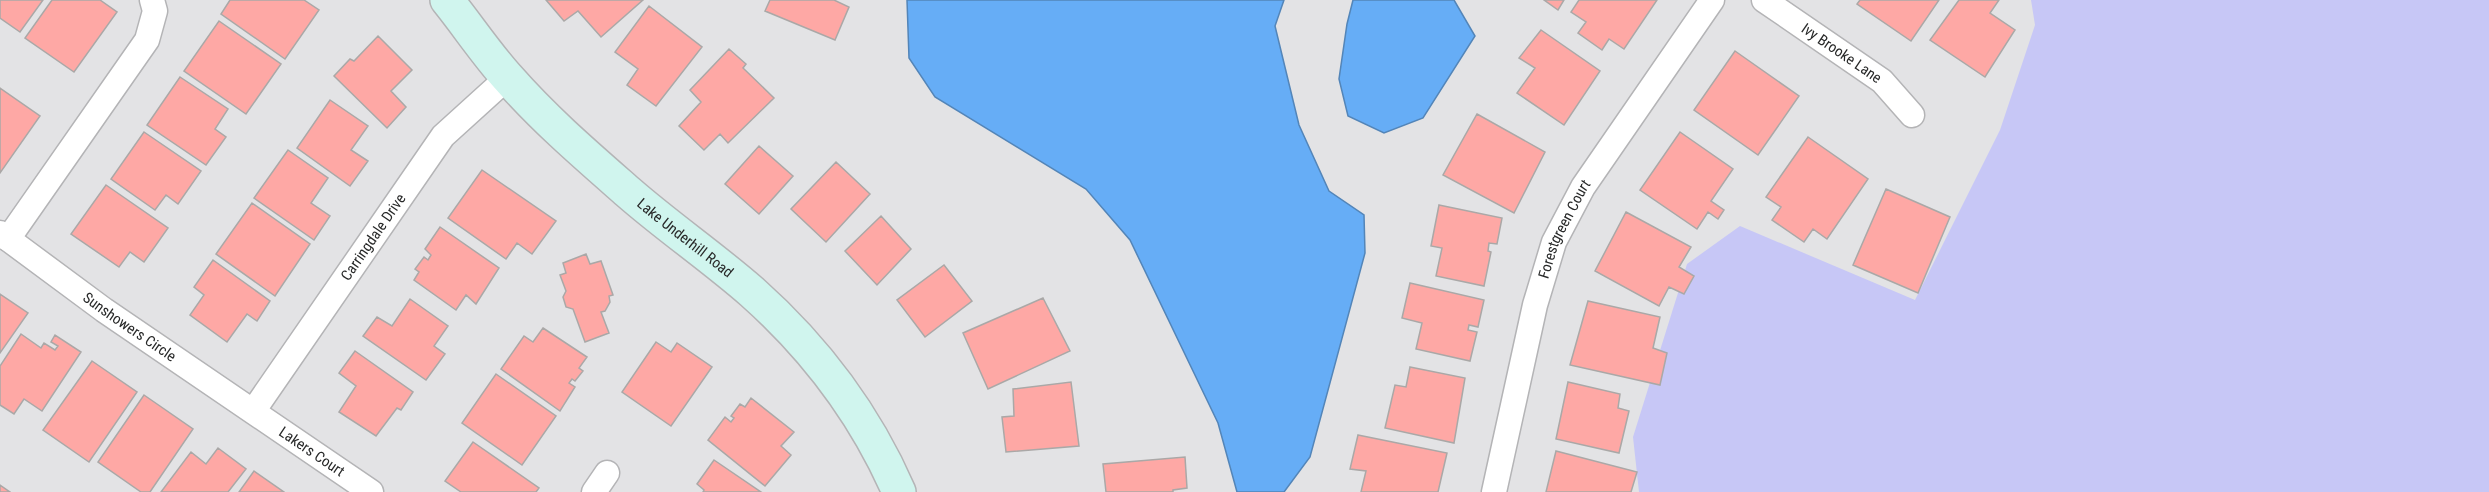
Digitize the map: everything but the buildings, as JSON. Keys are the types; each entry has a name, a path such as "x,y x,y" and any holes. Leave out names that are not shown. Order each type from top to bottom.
{"street":[{"name":"Sunshowers Circle","path":"152,0 155,11 147,40 4,236 104,310 254,410"},
{"name":"Lake Underhill Road","path":"447,0 507,78 588,157 653,213 752,292 803,341 827,368 858,413 884,457 899,492"},
{"name":"Forestgreen Court","path":"1494,492 1541,281 1557,234 1583,187 1712,0"},
{"name":"Ivy Brooke Lane","path":"1764,0 1882,81 1912,115"},
{"name":"Carringdale Drive","path":"254,410 443,136 507,78"},
{"name":"Lakers Court","path":"254,410 372,492"}],"shaded area":[{"path":"2031,0 2489,0 2489,492 1639,492 1633,437 1687,264 1740,226 1915,300 2000,130 2035,25"}],"water":[{"path":"907,0 1284,0 1275,26 1299,125 1329,191 1364,215 1365,253 1310,457 1284,492 1237,492 1218,423 1130,240 1086,189 935,97 909,58"},
{"path":"1353,0 1454,0 1475,36 1423,118 1384,133 1348,116 1339,79"}]}
